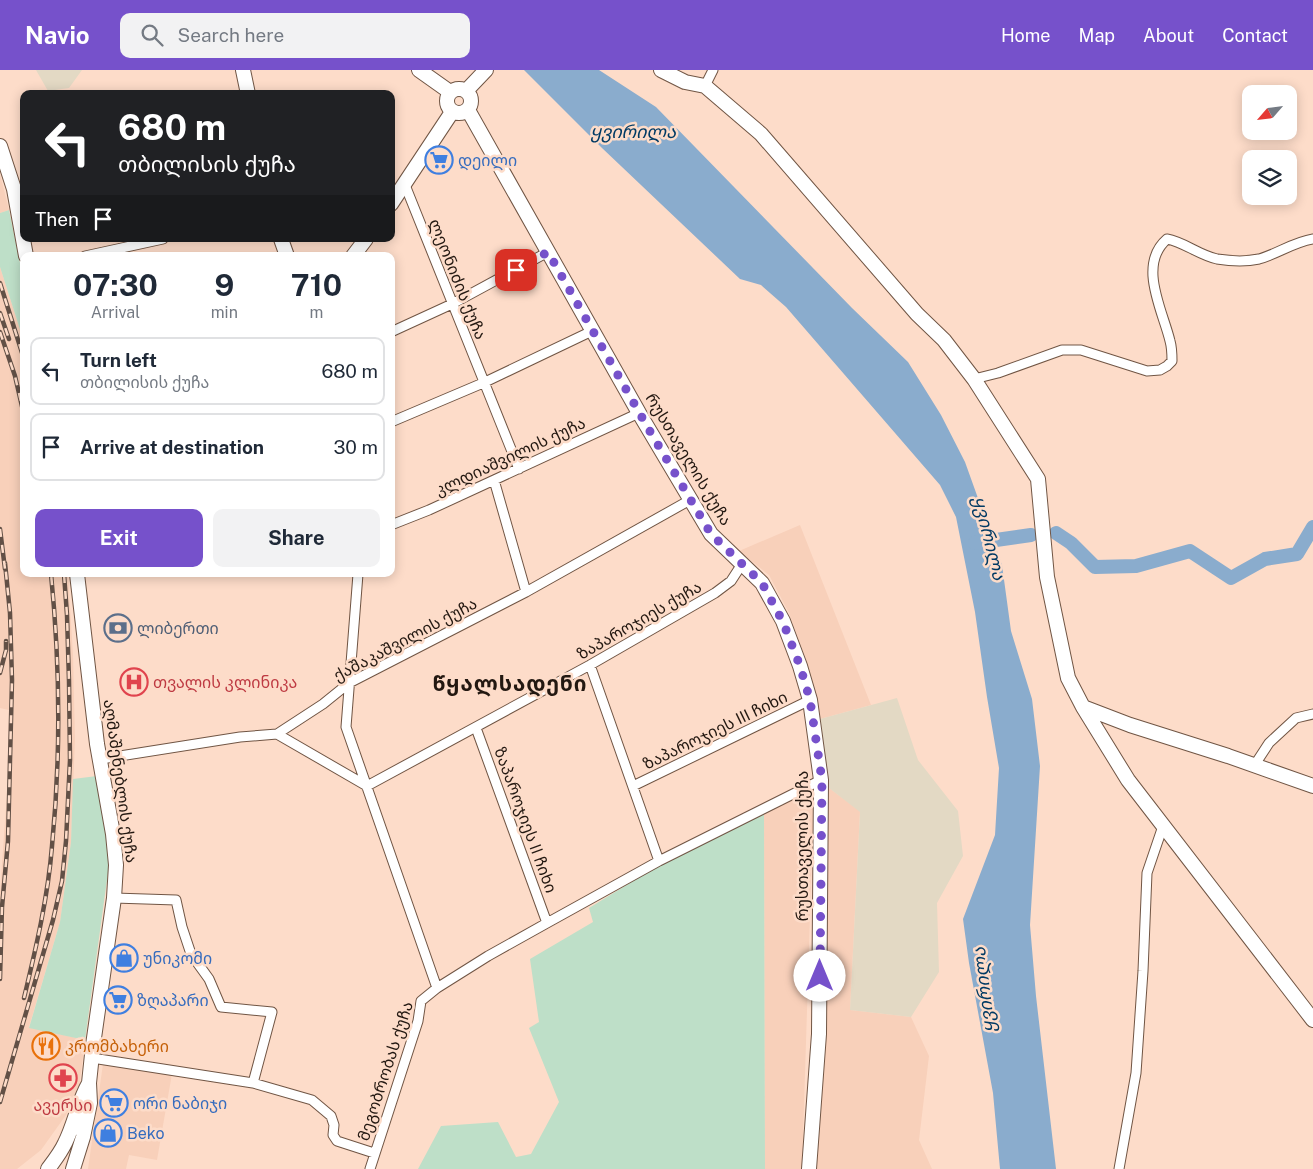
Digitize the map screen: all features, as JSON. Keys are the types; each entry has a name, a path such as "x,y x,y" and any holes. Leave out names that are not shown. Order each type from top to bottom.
{"street":[{"path":"243,70 247,90"},
{"path":"418,70 450,92"},
{"path":"466,91 486,70"},
{"path":"661,70 685,82 705,86 761,134 918,314 944,340 974,379 1038,479 1047,577 1068,678 1083,707 1128,780 1313,1020"},
{"path":"705,86 713,70"},
{"path":"458,89 466,91 471,102 468,110 460,114 452,112 446,100 450,92 458,89"},
{"name":"რუსთაველის ქუჩა","path":"468,110 592,331 711,534 762,583 783,622 800,666 810,700 822,780 820,1034 809,1169"},
{"path":"395,198 452,112"},
{"path":"0,146 14,189 20,222"},
{"name":"ლეონიძის ქუჩა","path":"404,186 519,469"},
{"path":"974,379 1062,350 1081,350 1147,371 1160,370 1172,361 1172,349 1154,285 1153,259 1160,244 1166,239 1198,253 1236,261 1259,259 1305,240 1313,239"},
{"path":"103,252 149,242"},
{"path":"356,252 364,242"},
{"path":"395,330 452,304 548,252"},
{"path":"395,420 483,383 592,331"},
{"name":"კლდიაშვილის ქუჩა","path":"395,523 429,510 639,413"},
{"path":"494,480 526,592"},
{"name":"ქაშაკაშვილის ქუჩა","path":"277,734 323,704 349,683 526,592 690,500"},
{"name":"ზაპაროჯიეს ქუჩა","path":"366,786 590,665 715,593 731,581 742,564"},
{"name":"აღმაშენებლის ქუჩა","path":"73,1169 83,1137 90,1103 89,1083 114,898 116,865 114,834 97,744 77,577"},
{"path":"358,577 346,727 437,988 488,956 659,861 822,780"},
{"name":"ზაპაროჯიეს III ჩიხი","path":"590,665 659,861"},
{"name":"ზაპაროჯიეს III ჩიხი","path":"633,786 810,700"},
{"path":"1083,707 1130,725 1313,786"},
{"path":"1254,766 1269,743 1296,718 1313,714"},
{"name":"ზაპაროჯიეს II ჩიხი","path":"476,728 547,923"},
{"path":"101,759 240,737 277,734 366,786"},
{"path":"1119,1169 1136,1073 1147,872 1163,826"},
{"path":"114,898 176,900 182,927 192,954 209,979 221,1007 272,1012 253,1083"},
{"name":"მეგობრობას ქუჩა","path":"370,1169 418,1021 421,1001 437,988"},
{"path":"92,1058 253,1083 312,1100 331,1116 334,1125 333,1136 337,1141 374,1153"},
{"name":"აღმაშენებლის ქუჩა","path":"48,1169 60,1163 81,1098 89,1083"}],"shaded area":[{"path":"36,70 82,70 69,88 47,90"},
{"path":"0,174 9,210 0,213"},
{"path":"0,267 20,330 20,577 68,577 73,655 75,739 71,842 60,922 29,1027 85,1040 79,1088 66,1115 41,1150 17,1169 0,1169 0,892 7,793 9,710 0,708"},
{"path":"800,525 871,705 820,719 809,668 789,613 769,575 739,551"},
{"path":"897,698 918,760 958,811 963,856 937,903 939,972 911,1017 850,1010 860,812 829,788 820,719"},
{"path":"829,788 860,811 850,1010 911,1017 929,1056 919,1140 932,1169 815,1169"},
{"path":"814,789 802,1169 765,1169 764,813"},
{"path":"104,1057 173,1068 157,1160 129,1155 126,1169 88,1169"}],"green space":[{"path":"9,210 20,263 20,330 0,267 0,213"},
{"path":"97,776 110,858 85,1040 29,1028 60,922 71,842 73,779"},
{"path":"764,813 765,1169 418,1169 441,1126 498,1122 516,1157 531,1154 559,1102 529,1028 539,1022 530,959 593,922 589,908 651,870"}],"water":[{"name":"ყვირილა","path":"524,70 599,70 656,107 852,308 908,362 941,415 965,462 1002,565 1011,631 1032,699 1040,766 1030,925 1036,996 1056,1169 1000,1169 993,1093 969,963 963,919 995,835 999,768 975,612 956,517 940,485 786,307 761,285 740,279 602,148"}],"waterway":[{"path":"1056,533 1071,543 1095,567 1136,566 1190,551 1231,578 1265,559 1297,554 1313,527"},
{"path":"975,543 1031,535"}],"railway":[{"path":"0,283 20,346"},
{"path":"0,313 9,339"},
{"path":"0,332 15,376 20,398"},
{"path":"0,529 5,569"},
{"path":"0,979 2,907 8,841 12,680 10,613 5,563"},
{"path":"24,998 45,903 55,812 58,676 51,577"},
{"path":"0,1102 53,920 62,881 70,760 67,615 64,577"},
{"path":"0,673 6,650 6,641"}],"place":[{"name":"დეილი","path":"439,160"},
{"name":"ლიბერთი","path":"118,628"},
{"name":"თვალის კლინიკა","path":"134,682"},
{"name":"უნიკომი","path":"124,958"},
{"name":"ზღაპარი","path":"118,1000"},
{"name":"კრომბახერი","path":"46,1046"},
{"name":"ავერსი","path":"63,1078"},
{"name":"ორი ნაბიჯი","path":"114,1103"},
{"name":"Beko","path":"108,1133"}],"district":[{"name":"წყალსადენი","path":"510,684"}],"route":[{"path":"516,270 548,252 711,534 762,583 783,622 800,666 810,700 822,780 820,976"}]}
